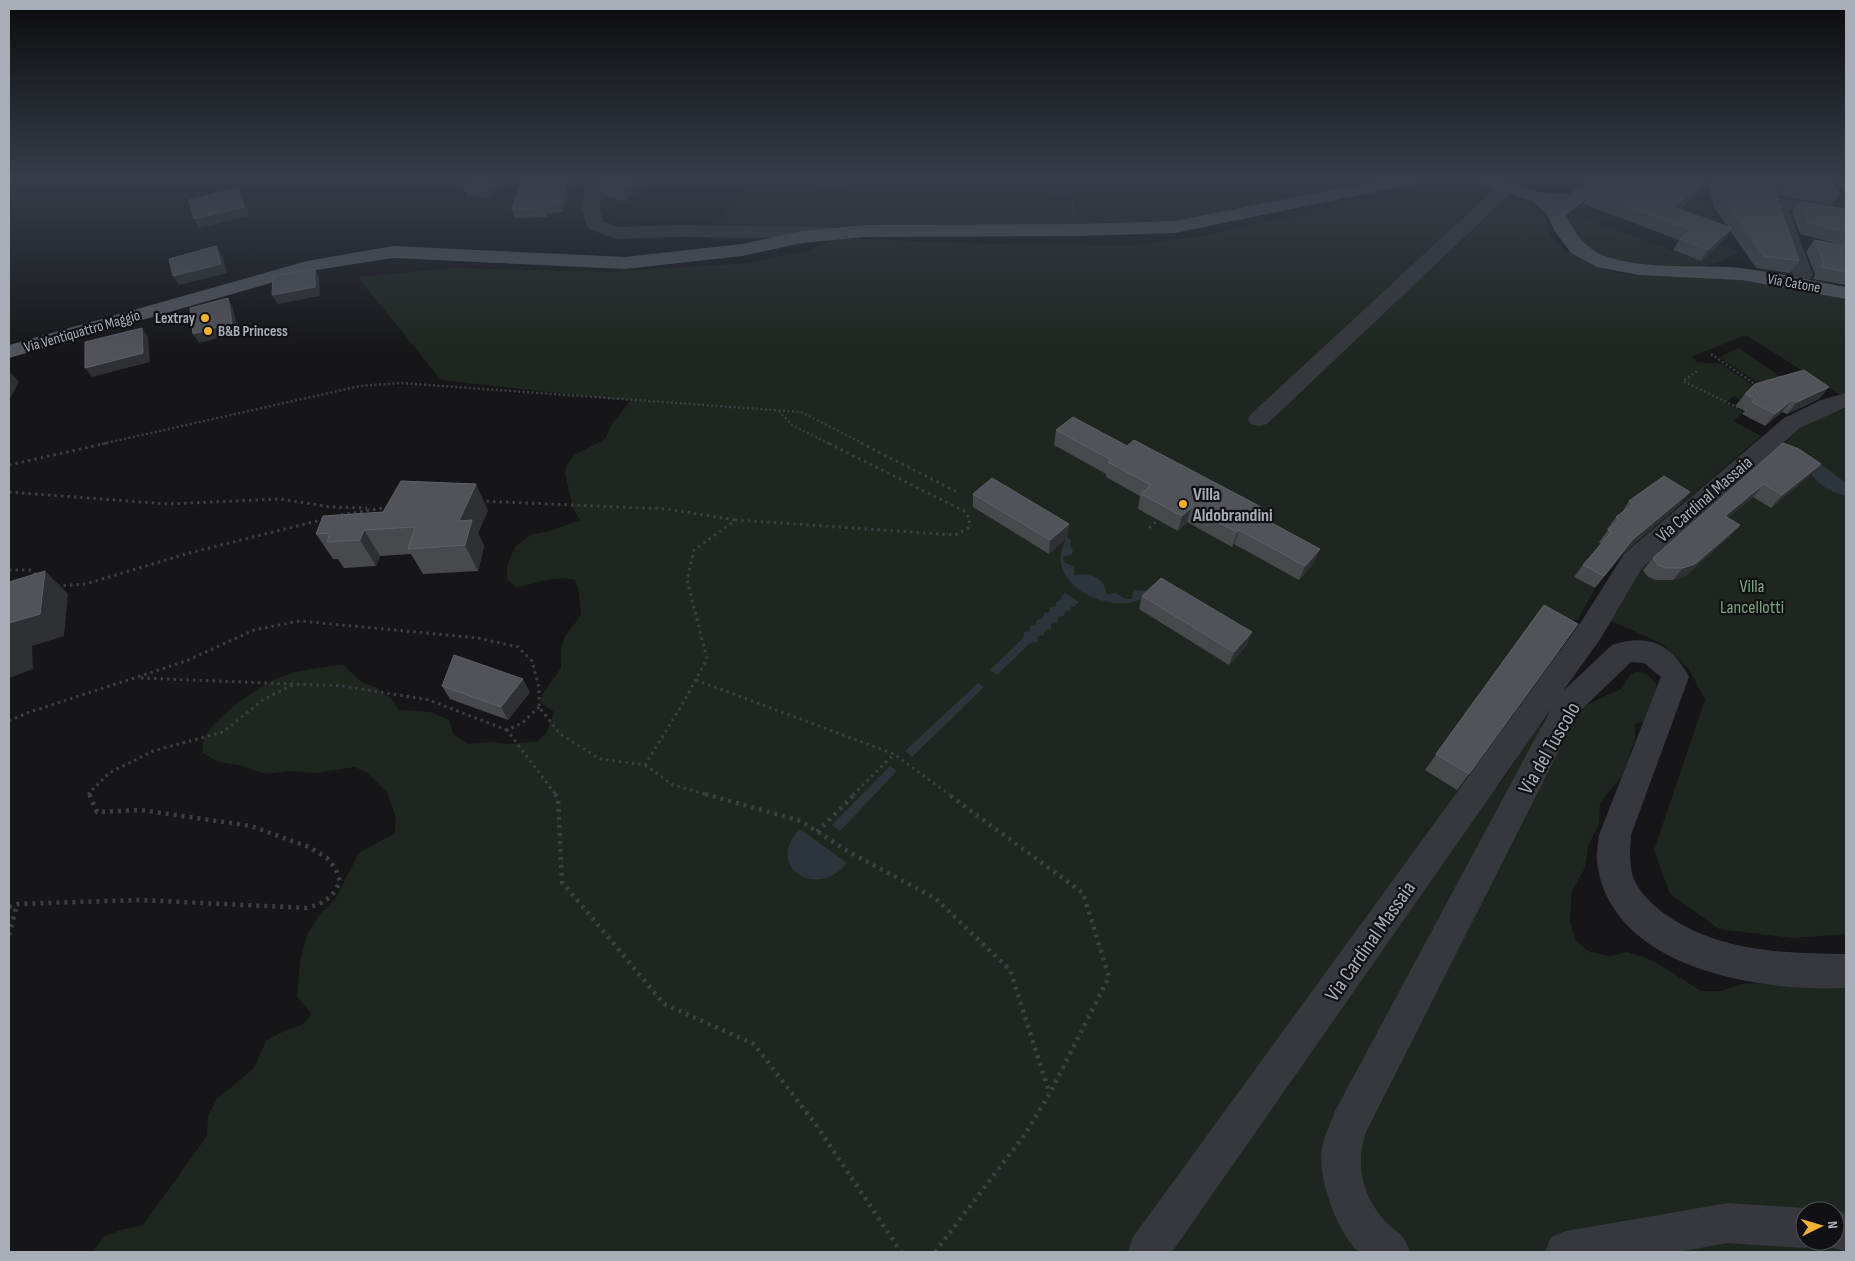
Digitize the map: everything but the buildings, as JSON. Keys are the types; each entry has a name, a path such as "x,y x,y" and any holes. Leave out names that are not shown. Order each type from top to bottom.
{"main road":[{"name":"Via Ventiquattro Maggio","path":"9,352 314,265 393,252 625,263 742,250 798,238"},
{"name":"Via Catone","path":"1569,238 1578,249 1590,257 1609,264 1638,269 1729,273 1846,293"}],"street":[{"path":"701,254 724,248 724,238"},
{"path":"1259,419 1452,238"},
{"path":"1797,238 1799,242 1803,276"},
{"name":"Via Cardinal Massaia","path":"1148,1252 1591,630 1632,561 1792,423 1829,405 1846,400"},
{"path":"1591,630 1622,653 1632,650 1658,656 1675,677 1615,835 1612,851 1622,894 1636,912 1664,934 1695,949 1726,960 1797,971 1846,971"},
{"name":"Via del Tuscolo","path":"1390,1252 1369,1234 1351,1205 1342,1176 1341,1148 1349,1124 1568,705 1622,653"},
{"path":"1566,1252 1728,1223 1795,1227"}],"path":[{"path":"1711,354 1758,386 1752,388"},
{"path":"1697,372 1683,381 1741,409"},
{"path":"9,465 360,386 401,383 779,412 801,412 958,492"},
{"path":"473,501 498,500 667,509 736,520 955,536 966,531 969,527 970,519 964,511 792,425 779,412"},
{"path":"9,492 167,504 280,499 330,507 374,508 394,506"},
{"path":"56,586 86,584 189,554 374,508"},
{"path":"645,765 707,659 687,580 694,550 736,520"},
{"path":"1150,528 1158,520"},
{"path":"9,570 31,570 41,581"},
{"path":"9,721 27,713 186,661 254,630 300,621 478,638 518,647 532,661 539,688 539,707 560,734 600,759 645,765 673,785 801,821 849,852 935,898 1010,970 1050,1093"},
{"path":"138,677 343,686 429,700 507,730 558,798 562,882 664,1004 754,1044 817,1126 901,1252"},
{"path":"696,680 894,754 1083,893 1110,978 1050,1093 1026,1133 934,1252"},
{"path":"9,907 17,904 140,900 307,908 324,904 334,895 340,881 335,868 327,858 309,847 251,826 141,810 97,812 90,793 108,773 153,751 223,732 264,699 295,684"},
{"path":"507,730 522,723 539,707"},
{"path":"817,832 894,754"},
{"path":"9,935 17,904"}],"green space":[{"path":"834,238 990,244 1134,245 1189,238 1553,238 1564,250 1613,272 1632,275 1718,276 1846,298 1846,393 1840,395 1748,336 1743,336 1691,357 1697,362 1721,364 1766,394 1752,406 1734,396 1726,403 1744,412 1734,421 1761,436 1623,555 1595,588 1578,620 1566,620 1561,630 1567,639 1566,641 1447,829 1501,783 1534,731 1558,708 1581,706 1616,692 1636,672 1645,673 1656,683 1657,692 1649,720 1635,724 1635,739 1623,775 1600,803 1599,824 1588,846 1585,868 1572,891 1570,921 1576,942 1590,952 1611,956 1627,952 1646,958 1701,991 1720,991 1742,984 1846,981 1846,1252 92,1252 105,1236 143,1225 207,1136 208,1116 217,1099 254,1068 266,1041 284,1031 302,1025 312,1014 297,997 300,962 307,934 321,913 335,899 359,853 395,833 396,818 387,792 367,773 355,767 315,773 290,771 265,774 243,766 219,762 202,753 206,734 231,708 276,679 300,671 343,665 362,682 377,688 391,699 399,710 431,712 449,720 453,734 468,744 491,742 511,744 538,741 547,732 554,712 540,702 542,695 561,668 561,648 565,636 581,613 578,587 574,580 559,578 515,587 507,579 507,566 515,547 530,535 550,531 580,520 573,509 565,473 567,465 574,455 605,439 612,424 630,401 441,380 358,277 453,268 609,272 750,263 810,250"},
{"path":"1578,238 1637,238 1701,261 1719,244 1736,250 1737,253 1715,263 1700,266 1649,265 1600,256 1588,249"},
{"path":"1739,348 1782,378 1762,385 1719,357"},
{"name":"Villa Lancellotti","path":"1846,408 1846,934 1793,938 1719,929 1670,894 1654,850 1705,700 1689,669 1661,643 1611,621 1644,564 1772,455 1801,427 1830,413"}],"shaded area":[{"path":"1818,462 1846,483 1846,496 1830,490 1817,481 1811,472"},
{"path":"1067,537 1071,540 1070,545 1073,551 1071,555 1063,557 1064,562 1074,567 1074,575 1085,574 1100,580 1103,583 1106,594 1116,593 1125,599 1132,599 1132,594 1135,590 1147,591 1153,588 1142,599 1128,603 1112,603 1096,599 1081,591 1070,581 1062,568 1061,554"},
{"path":"1065,593 1079,602 1074,607 1071,606 1071,610 1065,611 1064,616 1058,617 1057,622 1051,624 1051,629 1045,630 1044,635 1038,636 1037,642 1030,643 997,675 990,670 1023,638 1024,632 1030,631 1030,626 1036,625 1037,620 1043,618 1044,613 1050,612 1050,607 1056,606 1056,602 1062,599 1060,598"},
{"path":"978,683 984,687 912,757 905,751"},
{"path":"890,766 897,771 840,831 832,825"},
{"path":"800,829 847,863 835,874 822,879 809,879 798,874 791,866 788,855 790,843"}],"place":[{"name":"Lextray","path":"205,318"},
{"name":"B&B Princess","path":"208,331"},
{"name":"Villa Aldobrandini","path":"1183,504"}]}
